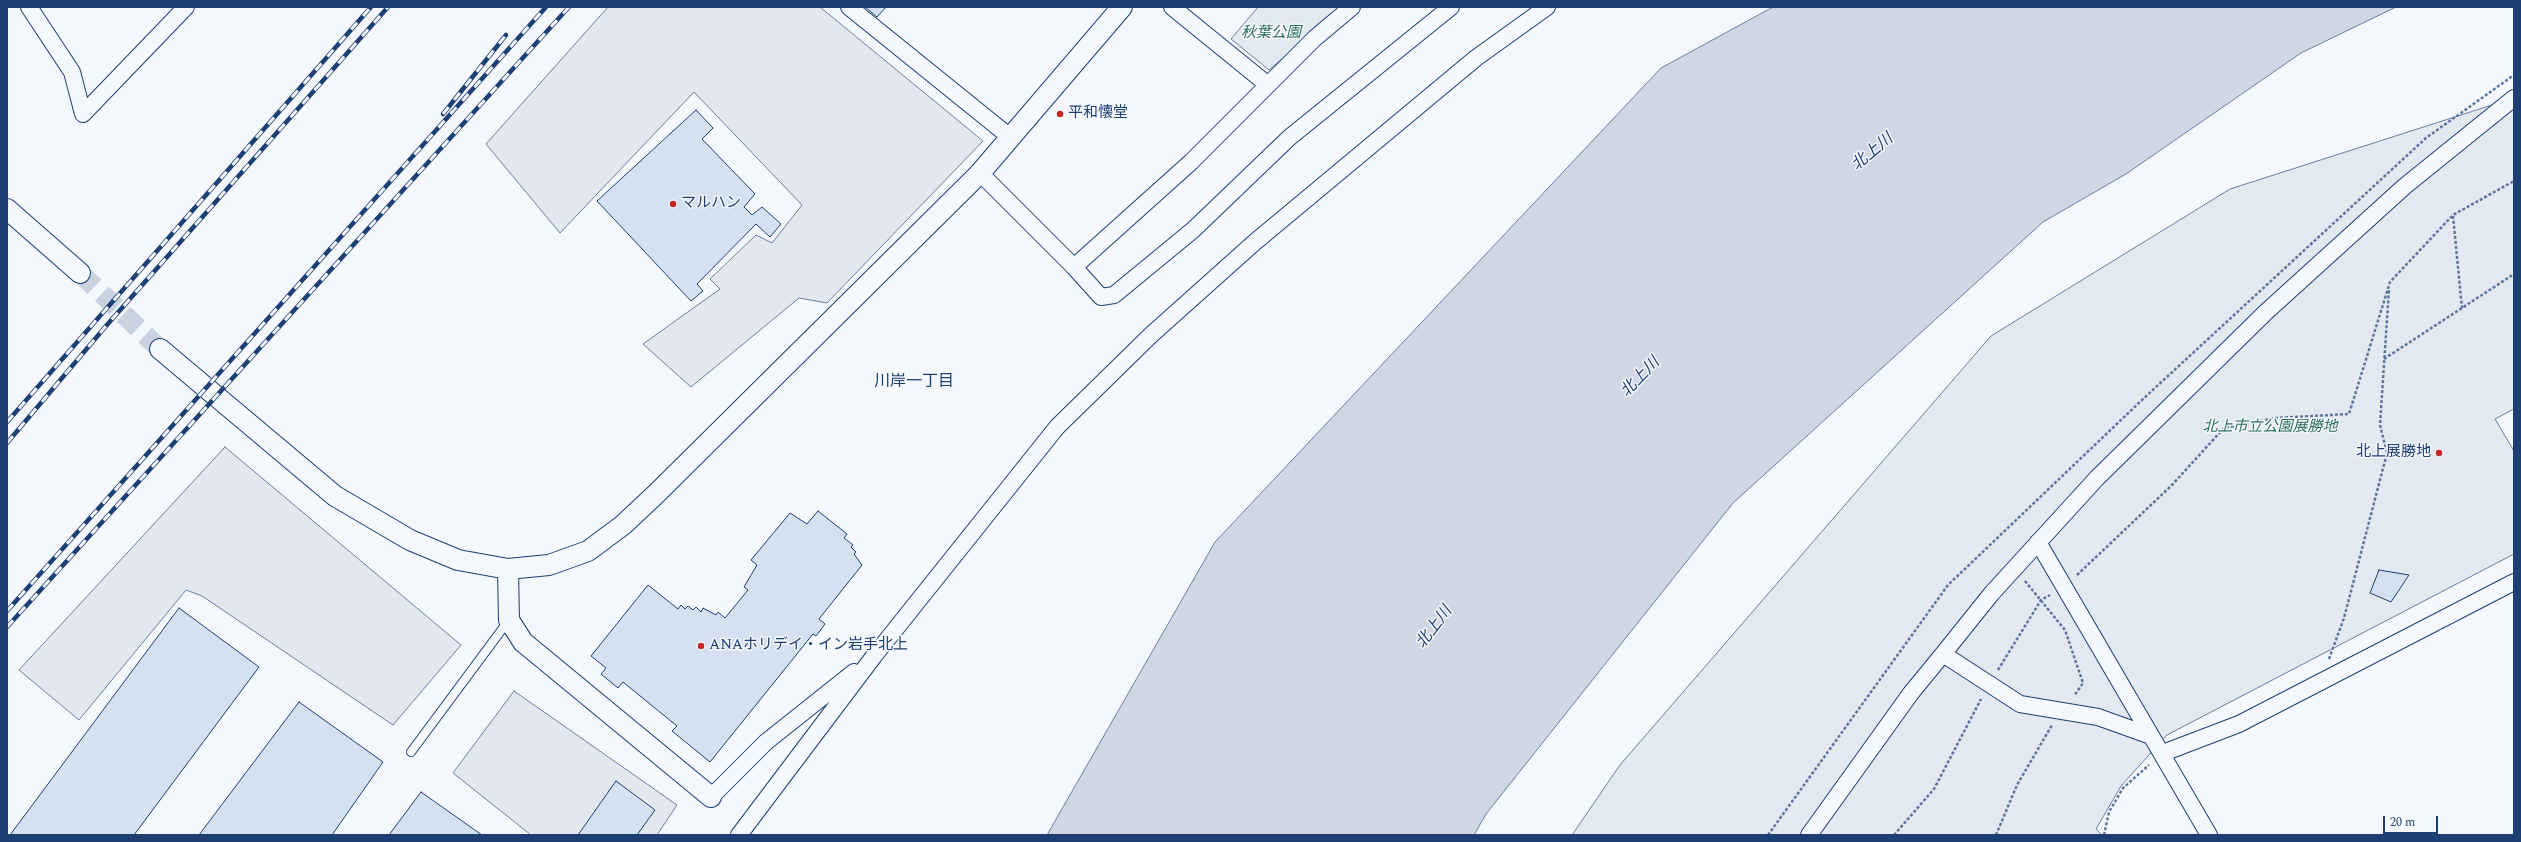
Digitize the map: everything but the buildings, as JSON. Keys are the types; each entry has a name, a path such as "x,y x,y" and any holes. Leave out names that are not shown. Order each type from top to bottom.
{"street":[{"path":"37,11 72,72 83,114 186,7"},
{"path":"849,7 1010,137"},
{"path":"160,349 335,496 410,540 458,560 508,569 549,565 581,553 623,525 980,174 1122,7"},
{"path":"1172,7 1268,85"},
{"path":"1074,267 1191,162 1315,38 1352,7"},
{"path":"980,174 1074,267 1101,297 1114,295 1193,230 1290,137 1452,7"},
{"path":"739,835 874,656 1057,427 1151,335 1255,242 1458,73 1547,7"},
{"path":"1808,835 1911,693 1992,593 2097,478 2266,312 2405,186 2514,98"},
{"path":"7,210 80,273"},
{"path":"2038,542 2151,736 2163,753 2209,835"},
{"path":"508,569 509,620 523,642 710,796 766,742 874,656"},
{"path":"2163,753 2239,724 2514,582"},
{"path":"1943,654 2020,704 2098,717 2151,736"}],"lane":[{"path":"412,752 509,620"}],"path":[{"path":"1894,835 1934,789 1989,684 2041,600 2064,587 2171,486 2224,428 2276,418 2349,414 2390,282 2453,215 2514,181"},
{"path":"2453,215 2462,308"},
{"path":"2384,359 2514,274"},
{"path":"2320,683 2344,618 2386,453 2380,425 2390,282"},
{"path":"2104,835 2109,812 2123,788 2163,753"}],"green space":[{"name":"秋葉公園","path":"1258,7 1343,7 1269,70 1231,39"},
{"name":"北上市立公園展勝地","path":"2514,98 2514,409 2495,419 2514,451 2514,554 2167,735 2121,786 2096,829 2102,835 1572,835 1620,765 1991,336 2230,189"}],"shaded area":[{"path":"608,7 820,7 983,141 827,303 799,298 691,387 643,344 720,289 710,279 756,235 772,243 802,205 694,92 560,233 486,144"},
{"path":"225,447 461,645 393,725 202,596 186,590 79,720 19,670"},
{"path":"514,691 677,805 657,835 531,835 453,773"}],"water":[{"name":"北上川","path":"1773,7 2396,7 2301,53 2126,174 2043,222 1733,503 1486,814 1474,835 1047,835 1215,542 1661,68"}],"tunnel":[{"path":"80,273 160,349"}],"railway":[{"path":"7,422 371,7"},
{"path":"7,443 106,326 388,7"},
{"path":"7,611 546,7"},
{"path":"7,627 569,7"},
{"path":"443,114 506,35"}],"place":[{"name":"平和懐堂","path":"1060,114"},
{"name":"マルハン","path":"673,204"},
{"name":"北上展勝地","path":"2439,453"},
{"name":"ANAホリデイ・イン岩手北上","path":"701,646"}],"district":[{"name":"川岸一丁目","path":"914,383"}]}
